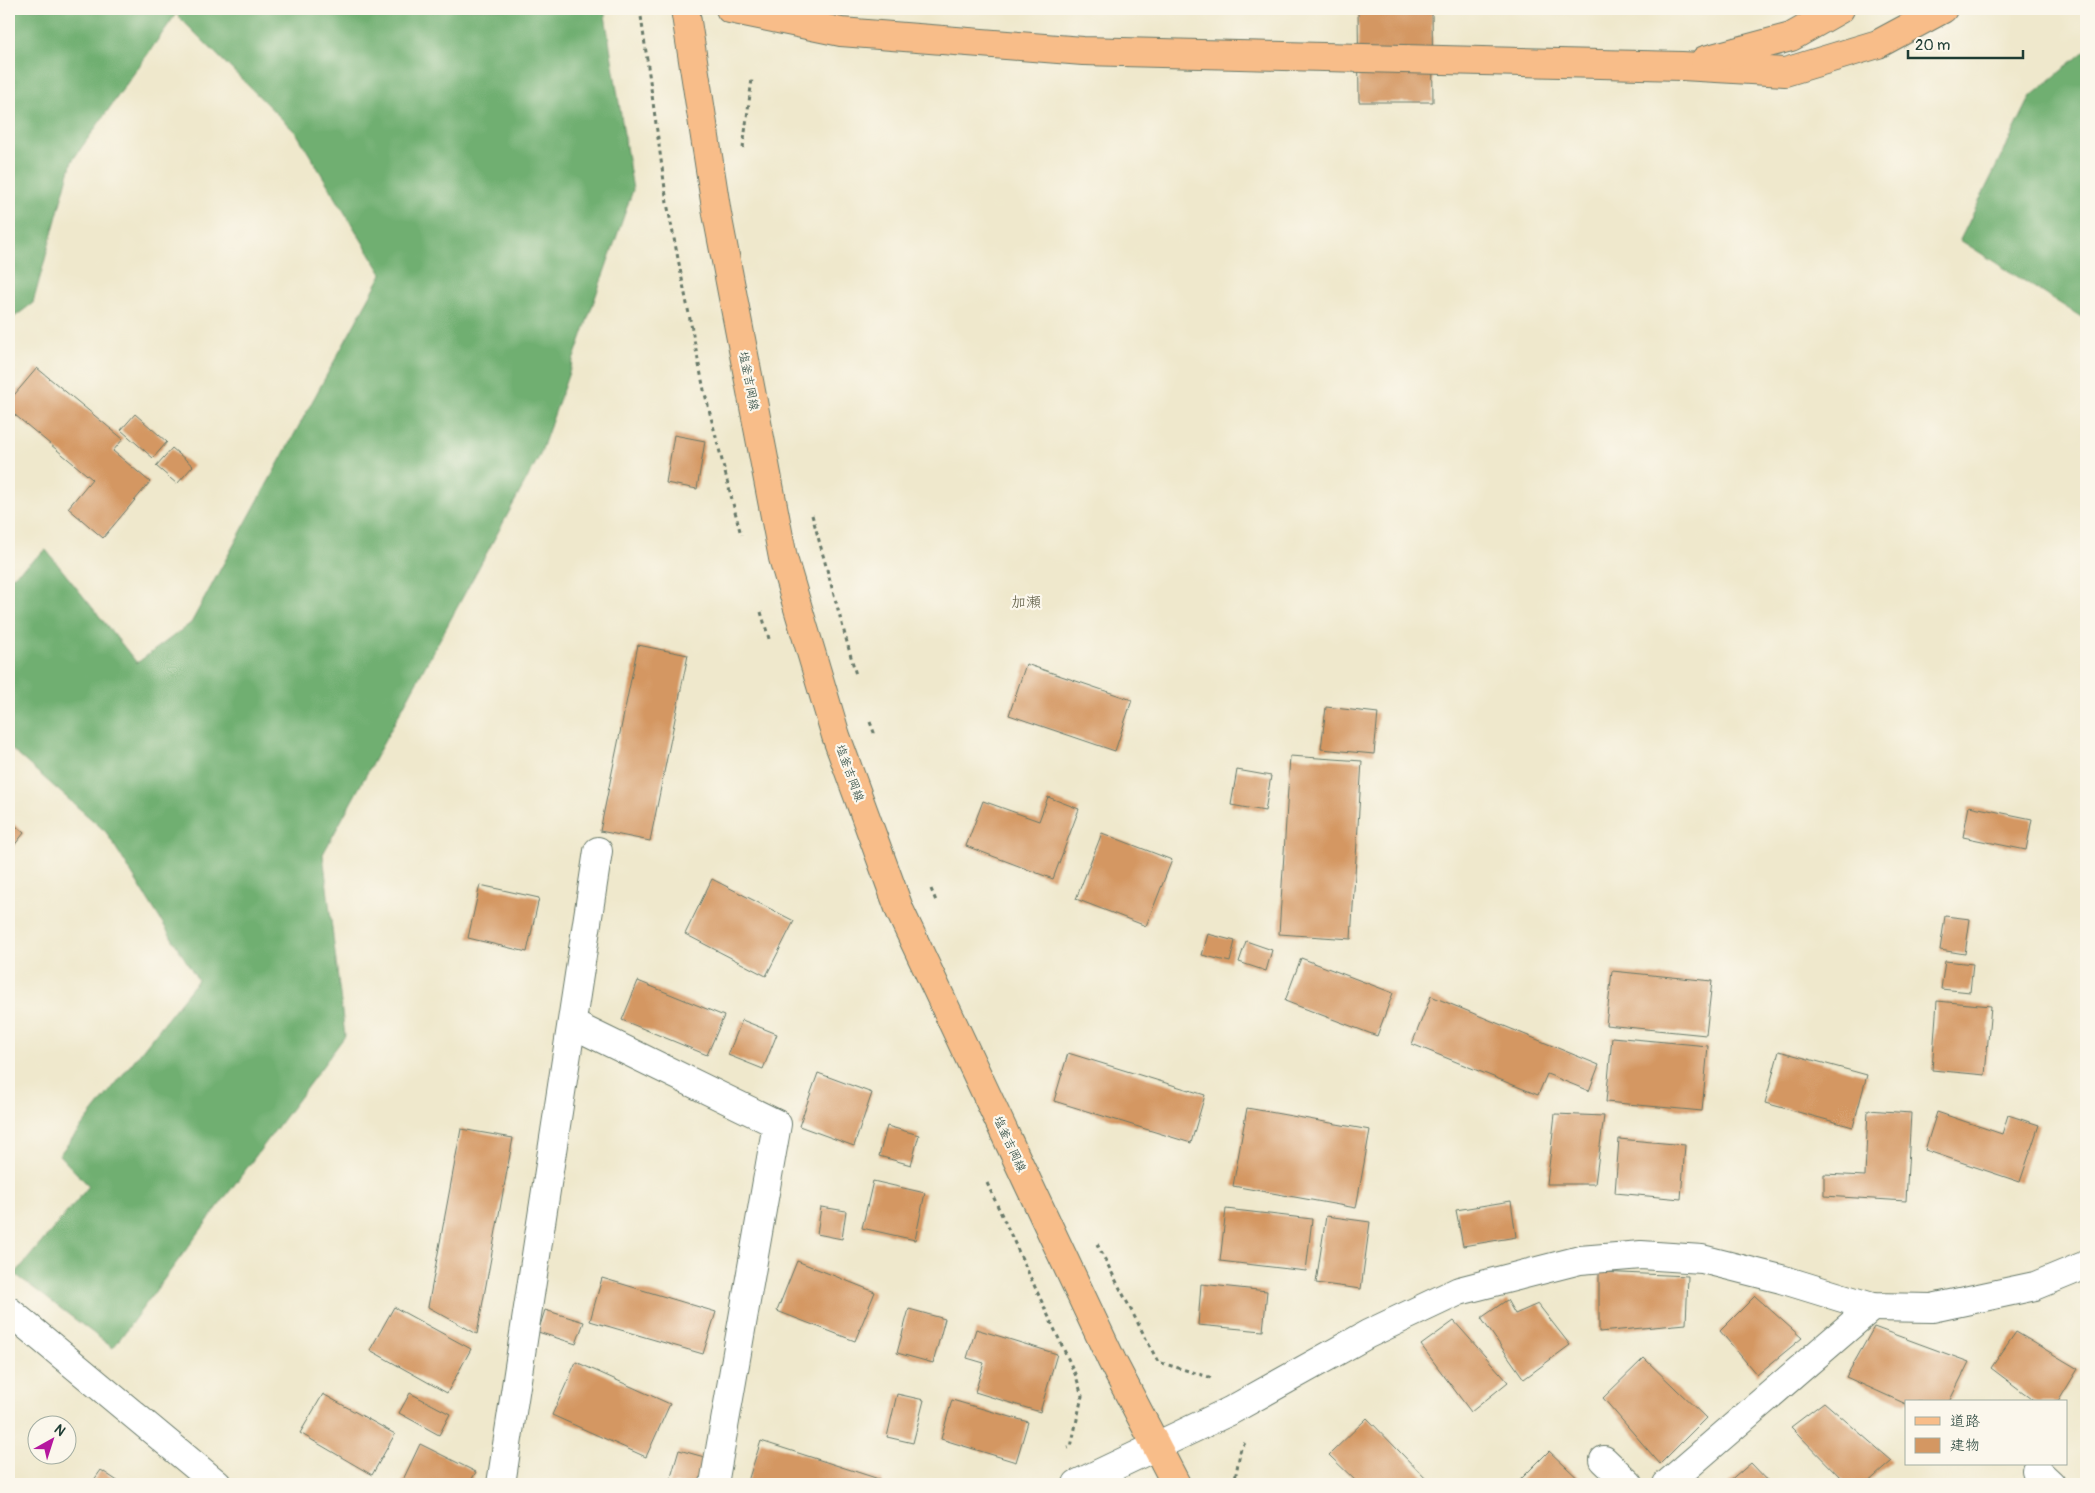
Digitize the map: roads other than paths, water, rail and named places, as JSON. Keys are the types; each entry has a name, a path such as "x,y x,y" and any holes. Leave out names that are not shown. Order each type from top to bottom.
{"main road":[{"name":"塩釜吉岡線","path":"685,9 717,214 783,558 836,736 900,911 1112,1361 1176,1484"},
{"path":"730,9 840,32 1083,51 1682,66 1785,72 1878,44 1943,9"},
{"path":"1682,66 1791,37 1840,9"}],"street":[{"path":"501,1484 598,852"},
{"path":"572,1024 777,1124 714,1484"},
{"path":"1077,1484 1157,1447 1230,1410 1368,1334 1459,1291 1580,1260 1642,1255 1702,1259 1781,1279 1872,1307 1932,1308 2035,1286 2086,1265"},
{"path":"1667,1484 1872,1307"},
{"path":"9,1311 218,1484"},
{"path":"1604,1460 1629,1484"}],"district":[{"name":"加瀬","path":"1026,602"}]}
